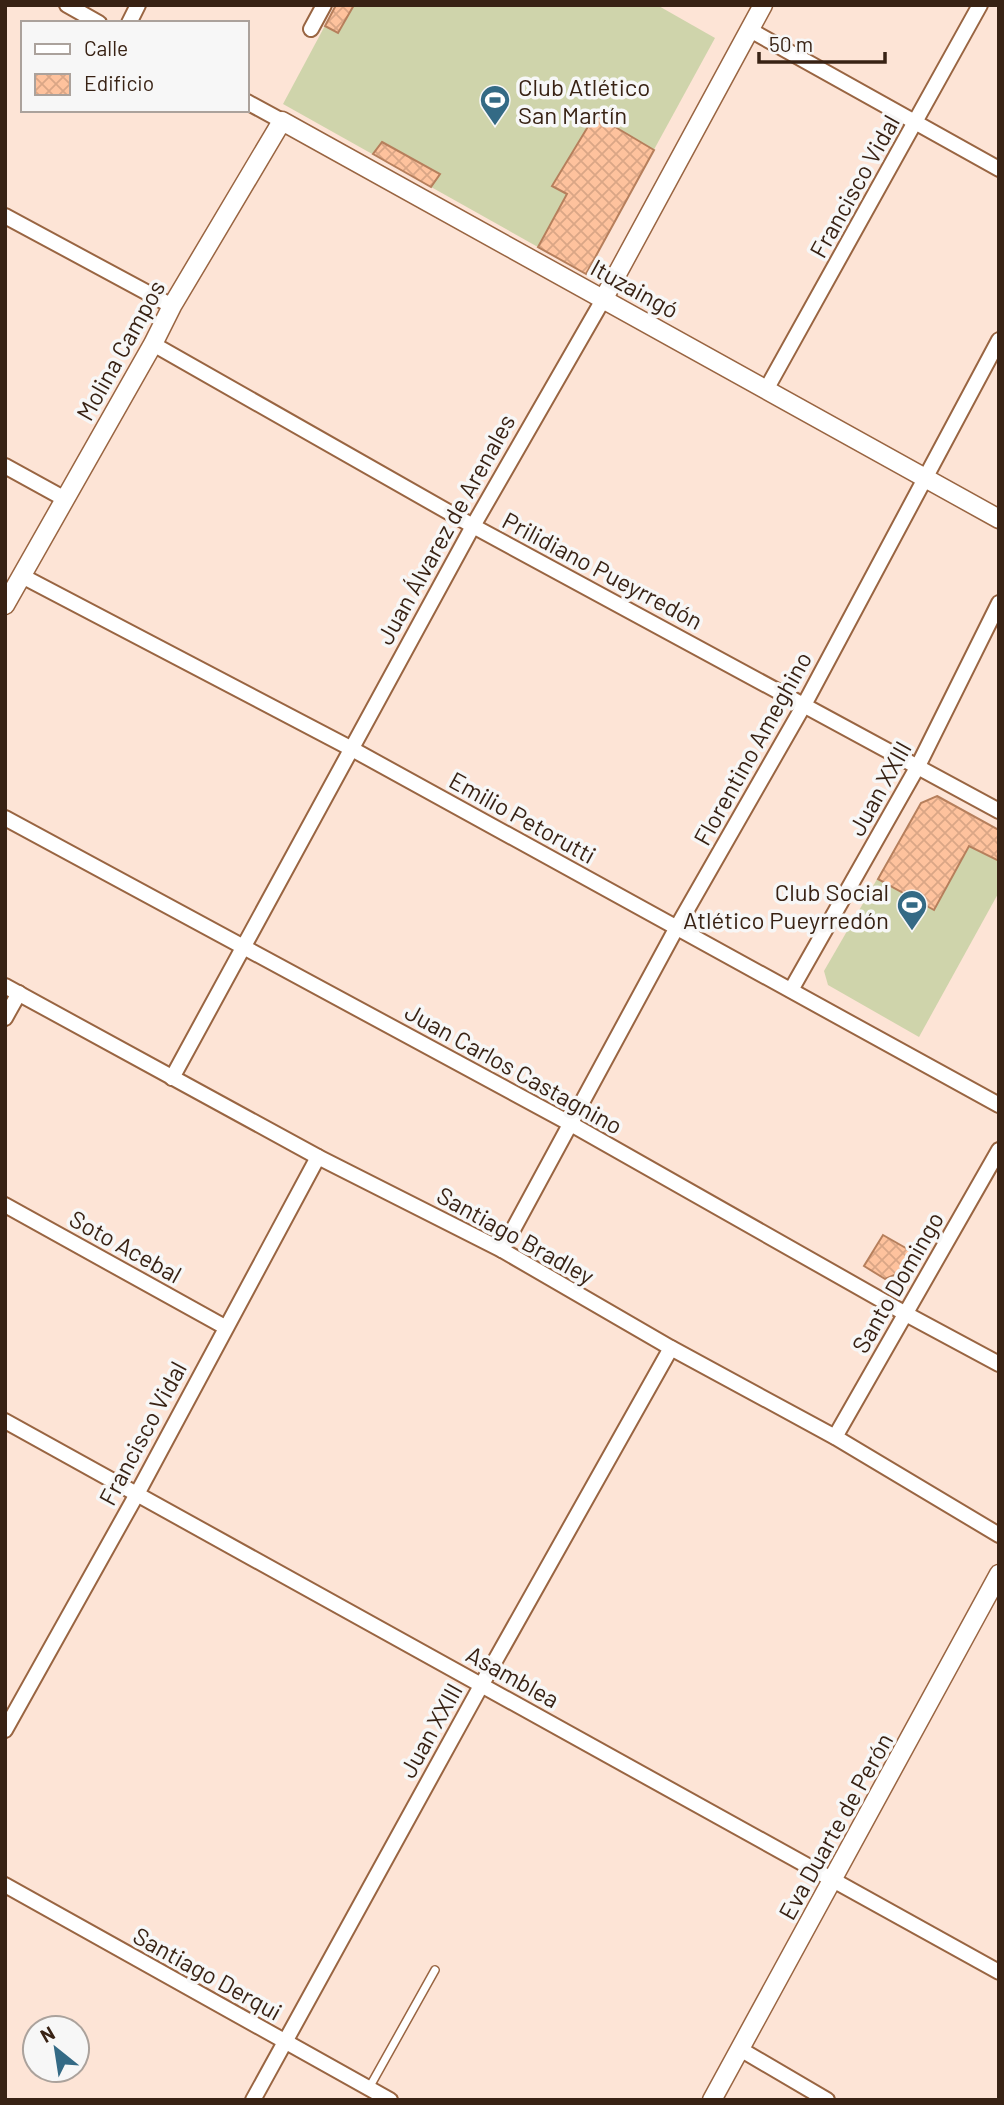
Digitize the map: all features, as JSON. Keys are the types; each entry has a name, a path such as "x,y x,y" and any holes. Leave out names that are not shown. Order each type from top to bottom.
{"street":[{"path":"67,5 95,21"},
{"path":"130,21 138,5"},
{"path":"311,29 324,5"},
{"name":"Juan Álvarez de Arenales","path":"172,1078 473,526 604,298 763,5"},
{"name":"Francisco Vidal","path":"767,388 980,5"},
{"path":"750,30 999,169"},
{"name":"Ituzaingó","path":"248,103 999,519"},
{"name":"Molina Campos","path":"5,605 172,306 282,121"},
{"path":"5,216 172,306"},
{"name":"Florentino Ameghino","path":"502,1251 677,927 804,705 999,340"},
{"name":"Prilidiano Pueyrredón","path":"153,344 473,526 999,811"},
{"path":"5,466 65,499"},
{"name":"Emilio Petorutti","path":"22,576 352,749 999,1105"},
{"name":"Juan XXIII","path":"791,990 918,766 999,603"},
{"name":"Juan Carlos Castagnino","path":"5,818 571,1124 999,1364"},
{"name":"Santiago Bradley","path":"5,986 318,1157 502,1251 671,1348 835,1437 999,1535"},
{"path":"5,1018 19,993"},
{"name":"Santo Domingo","path":"835,1437 999,1150"},
{"name":"Francisco Vidal","path":"5,1730 9,1715 136,1494 318,1157"},
{"name":"Soto Acebal","path":"5,1205 225,1327"},
{"name":"Juan XXIII","path":"253,2100 671,1348"},
{"name":"Asamblea","path":"5,1421 999,1972"},
{"name":"Eva Duarte de Perón","path":"712,2100 999,1574"},
{"name":"Santiago Derqui","path":"5,1885 390,2100"},
{"path":"740,2049 828,2100"}],"lane":[{"path":"369,2088 435,1970"}],"green space":[{"name":"Club Atlético San Martín","path":"336,5 657,5 715,38 586,274 283,104"},
{"name":"Club Social Atlético Pueyrredón","path":"921,803 999,830 999,892 919,1037 828,985 824,971"}],"building":[{"path":"336,5 354,5 338,33 325,26"},
{"path":"595,115 654,150 586,274 538,247 567,194 552,186"},
{"path":"382,142 440,174 431,187 373,154"},
{"path":"937,796 999,830 999,861 969,846 934,910 878,879 921,803"},
{"path":"883,1235 911,1251 897,1274 885,1279 864,1266"}],"place":[{"name":"Club Atlético San Martín","path":"495,127"},
{"name":"Club Social Atlético Pueyrredón","path":"912,932"}]}
